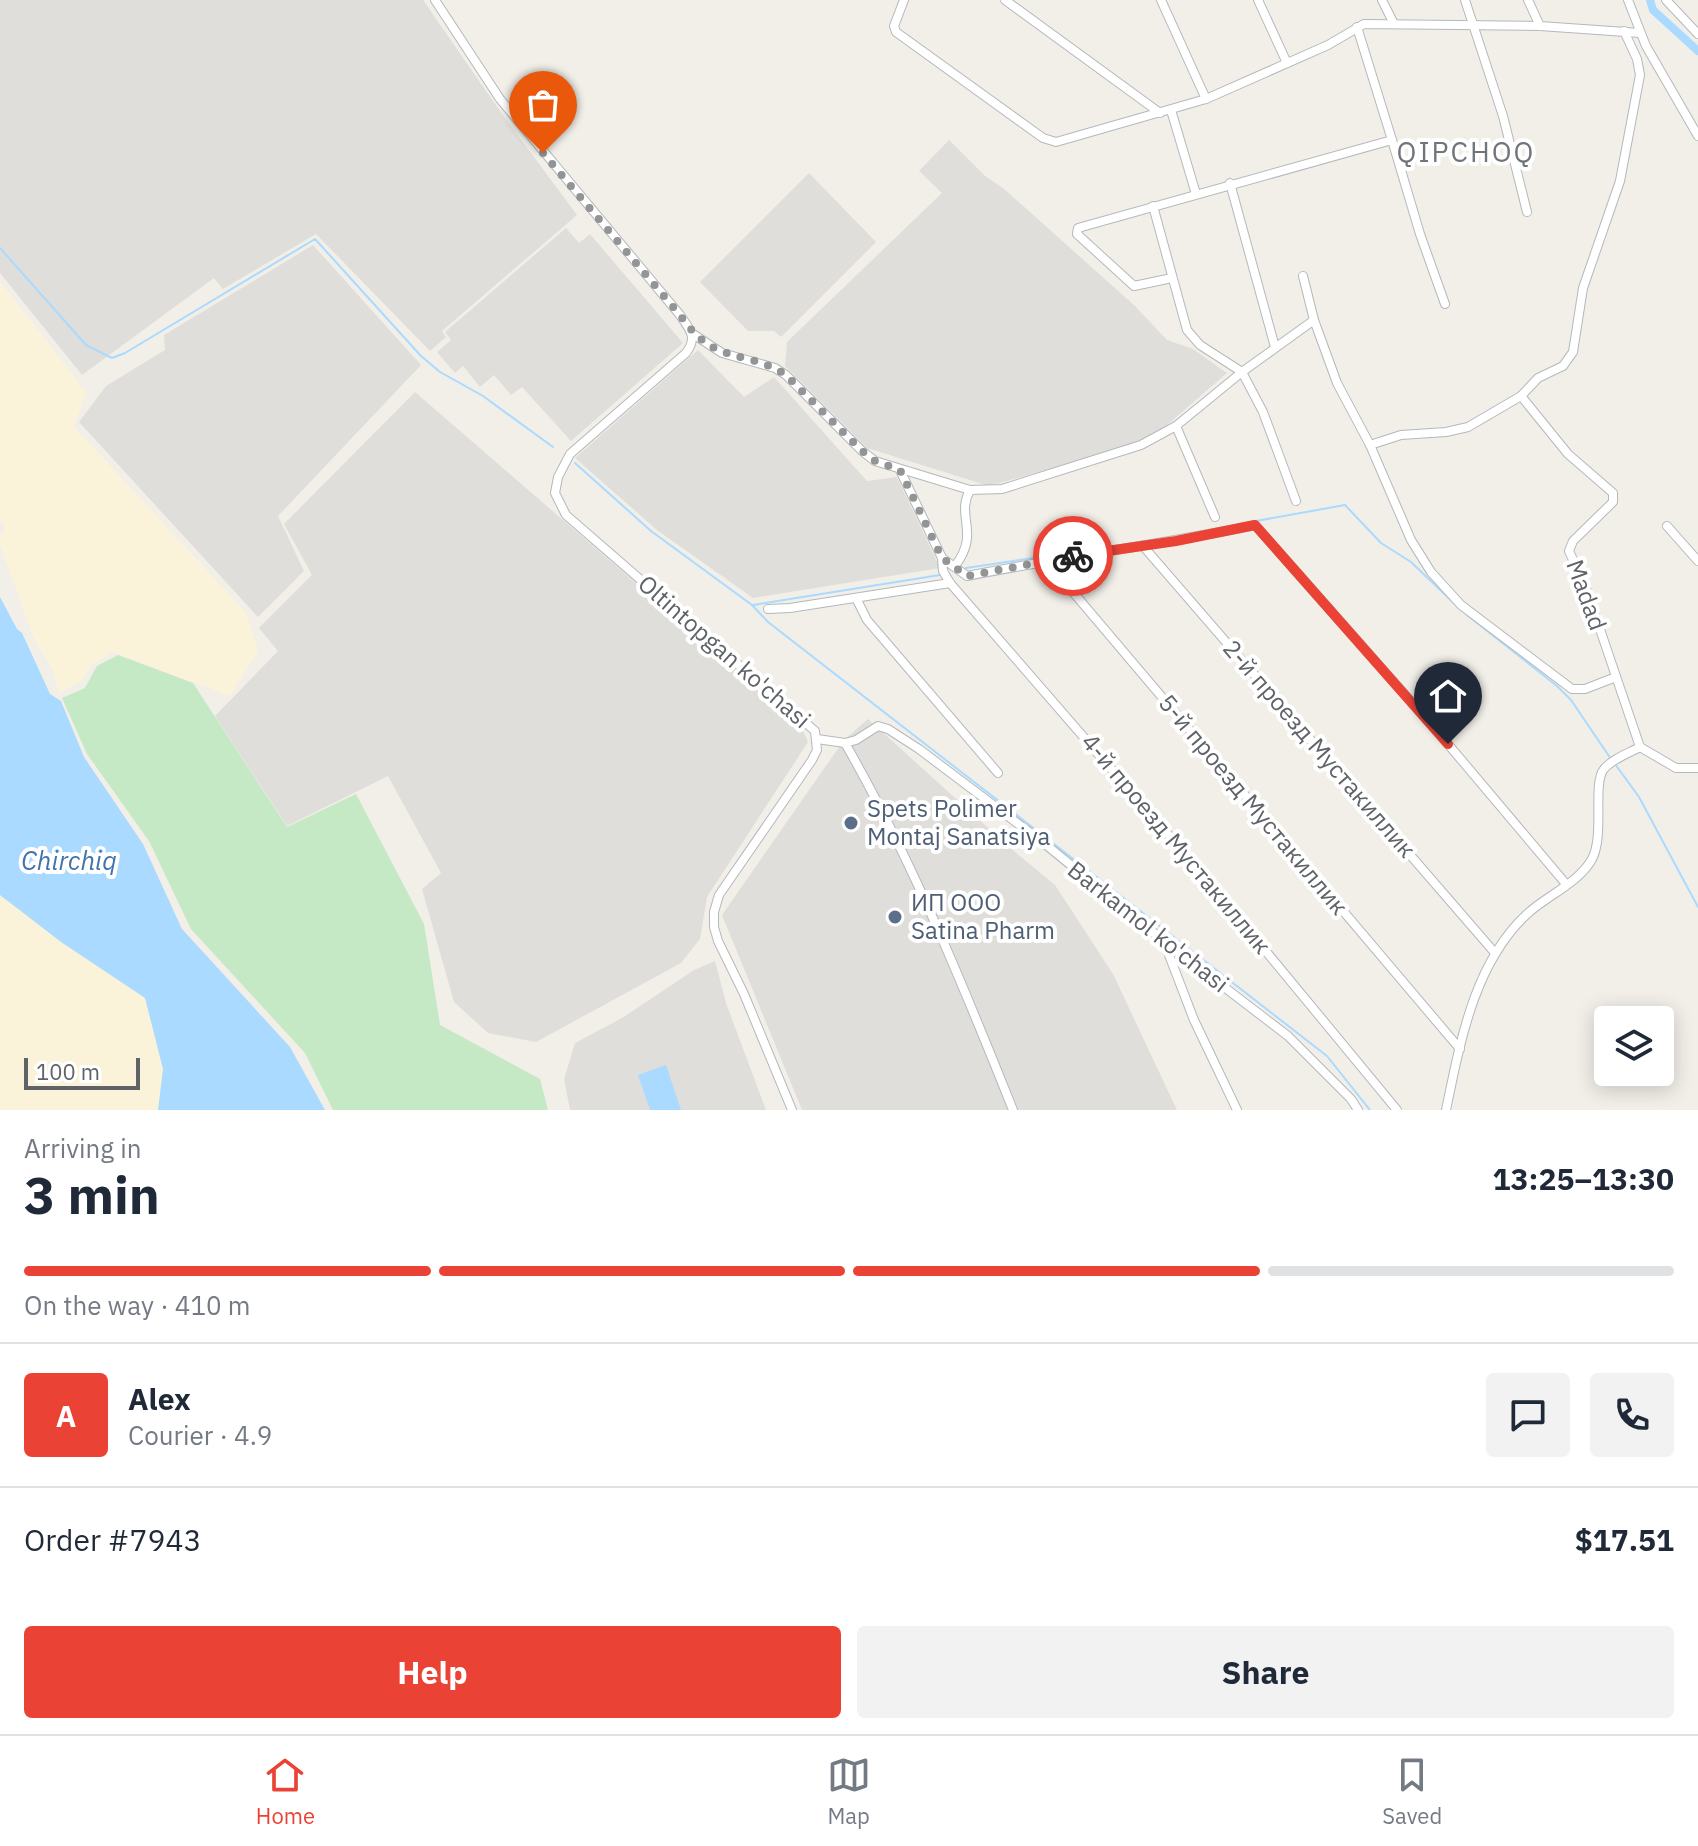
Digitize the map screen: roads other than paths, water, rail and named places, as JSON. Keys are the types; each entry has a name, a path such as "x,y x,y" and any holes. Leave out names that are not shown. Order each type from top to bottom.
{"street":[{"path":"435,0 500,99 693,334 722,353 775,368 786,375 875,461 970,490 1002,489 1097,460 1141,445 1176,426 1242,372 1314,320"},
{"path":"904,0 894,26 896,32 1049,141 1063,140 1206,99 1328,45 1357,27 1370,24 1540,26 1640,33"},
{"path":"1005,0 1160,113"},
{"path":"1161,0 1206,99"},
{"path":"1258,0 1287,63"},
{"path":"1382,0 1394,24"},
{"path":"1465,0 1503,116 1527,212"},
{"path":"1528,0 1540,26"},
{"path":"1628,0 1640,33 1698,136"},
{"path":"1666,0 1698,34"},
{"path":"1357,27 1445,304"},
{"path":"1370,445 1418,432 1458,430 1480,422 1521,396 1538,378 1563,366 1573,352 1585,278 1620,181 1640,75 1637,59 1624,31"},
{"path":"1171,110 1196,194"},
{"path":"1172,278 1134,286 1077,234 1081,226 1392,140"},
{"path":"1230,183 1275,347"},
{"path":"1153,206 1187,330 1192,337 1242,372 1263,412 1296,501"},
{"path":"1303,276 1314,320 1337,383 1370,445 1411,540 1446,592 1572,689 1585,689 1616,677"},
{"name":"Oltintopgan ko'chasi","path":"693,334 693,342 686,353 570,454 558,477 555,493 566,515 811,726 817,739 812,760 719,895 714,912 718,941 744,994 792,1110"},
{"name":"Madad","path":"1521,396 1568,454 1613,493 1613,502 1573,541 1569,551 1587,591 1640,747"},
{"path":"1176,426 1215,517"},
{"path":"900,470 952,586"},
{"path":"955,566 968,539 964,505 970,490"},
{"path":"768,609 952,586 967,576 1051,559 1255,525 1421,712 1566,884"},
{"path":"1667,526 1698,561"},
{"name":"2-й проезд Мустакиллик","path":"1143,546 1495,953"},
{"path":"942,558 967,576"},
{"name":"5-й проезд Мустакиллик","path":"1051,559 1056,572 1460,1049"},
{"name":"4-й проезд Мустакиллик","path":"952,586 1208,881 1397,1110"},
{"path":"856,598 867,620 998,773"},
{"name":"Barkamol ko'chasi","path":"845,743 878,726 919,749 1288,1036 1351,1099 1358,1110"},
{"path":"817,739 845,743 879,803 957,972 1013,1110"},
{"path":"1446,1110 1475,998 1495,953 1527,914 1592,861 1597,848 1601,774 1613,762 1640,747 1676,768 1698,768"},
{"path":"1164,941 1194,1020 1237,1110"}],"water":[{"name":"Chirchiq","path":"0,597 22,633 50,694 61,701 84,757 143,844 182,929 290,1047 325,1110 158,1110 163,1069 145,998 61,942 0,895"},
{"path":"666,1065 681,1110 650,1110 638,1075"}],"waterway":[{"path":"1650,0 1653,10 1698,51"},
{"path":"0,248 86,345 112,358 315,239 421,356 553,447"},
{"path":"575,463 651,531 752,605 768,622 1327,1056 1370,1110"},
{"path":"1256,521 1345,505 1381,543 1411,562 1459,608"},
{"path":"966,568 1147,541"},
{"path":"753,605 940,575"},
{"path":"1467,615 1557,686 1571,700 1611,759"},
{"path":"1615,764 1639,797 1698,907"}],"place":[{"name":"Spets Polimer Montaj Sanatsiya","path":"851,823"},
{"name":"ИП ООО Satina Pharm","path":"895,917"}],"district":[{"name":"QIPCHOQ","path":"1466,152"}]}
